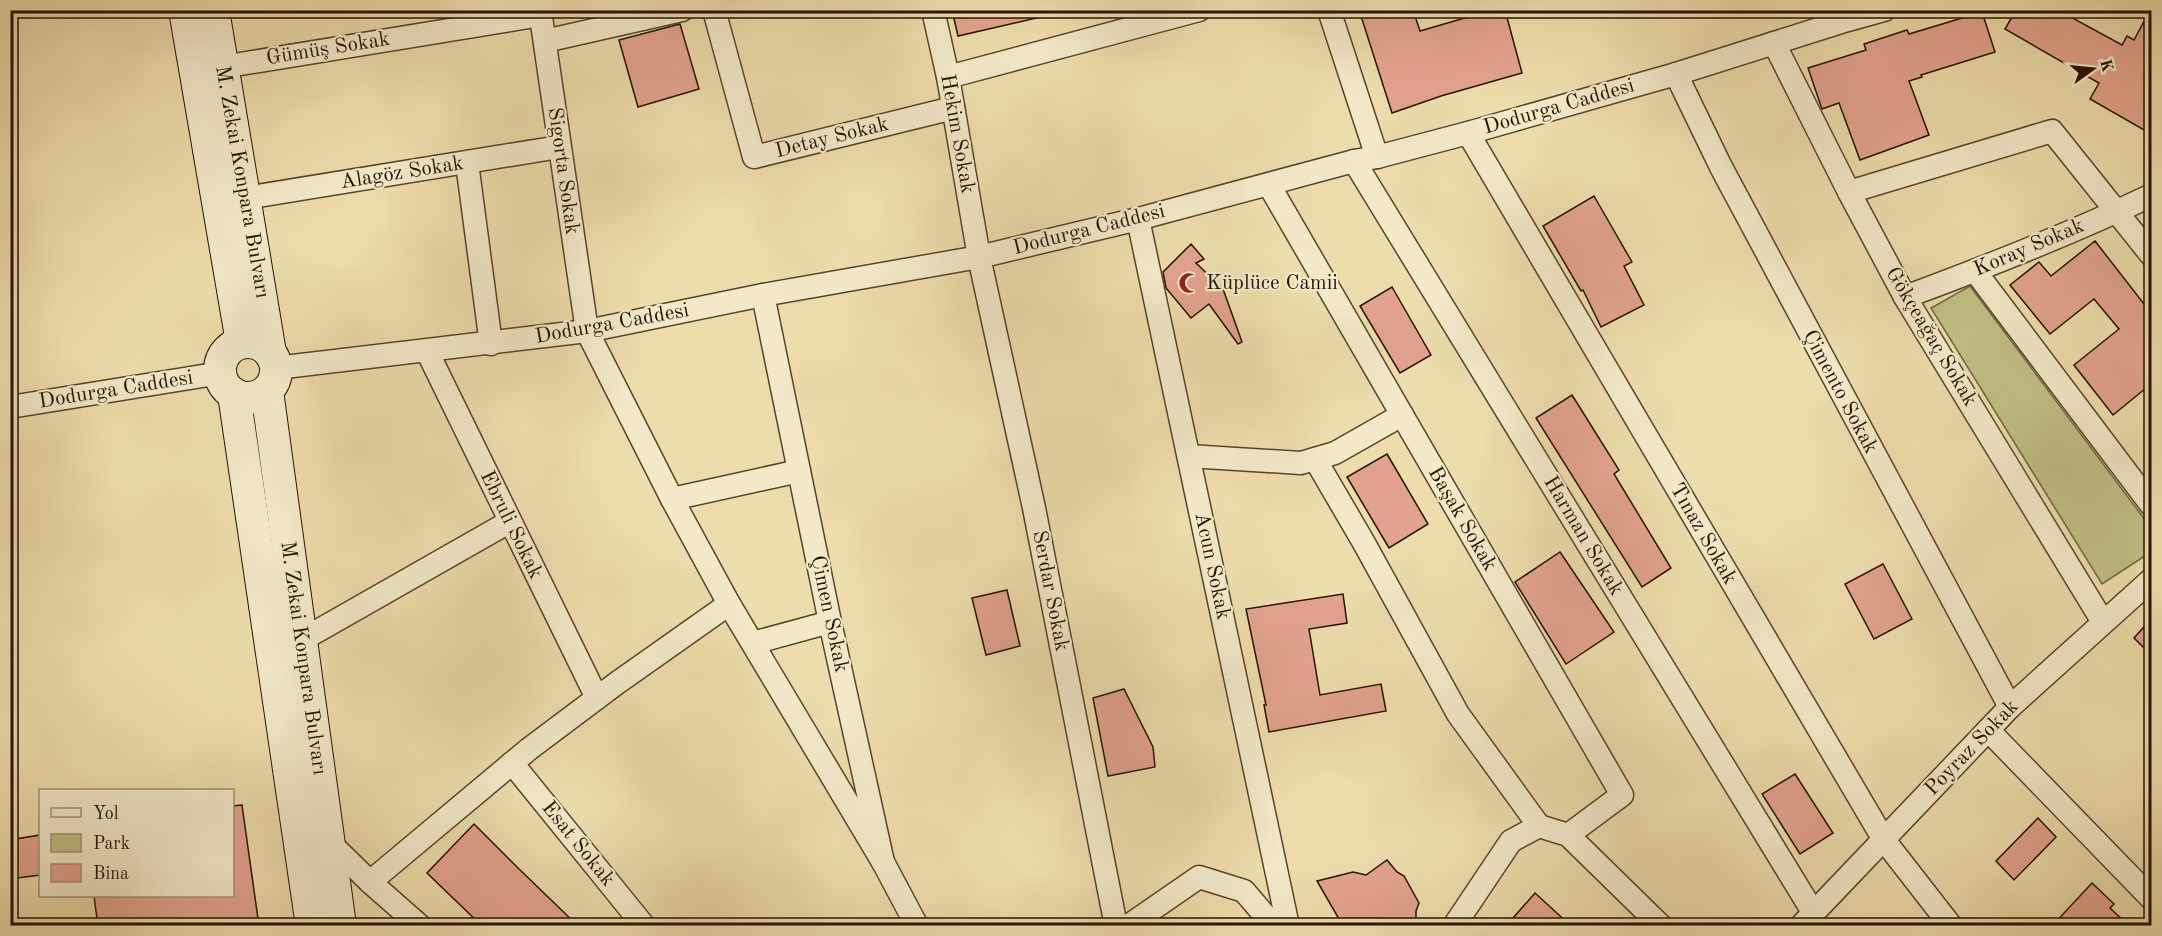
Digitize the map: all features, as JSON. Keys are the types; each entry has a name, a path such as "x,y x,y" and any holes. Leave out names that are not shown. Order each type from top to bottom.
{"main road":[{"name":"M. Zekai Konpara Bulvarı","path":"185,10 264,363"},
{"name":"M. Zekai Konpara Bulvarı","path":"213,10 244,198 300,641 340,926"},
{"path":"233,346 264,363 259,396 249,398 228,384 222,360 233,346"},
{"name":"M. Zekai Konpara Bulvarı","path":"228,384 312,926"}],"street":[{"path":"545,41 682,10"},
{"name":"Detay Sokak","path":"714,10 754,158 953,108"},
{"name":"Hekim Sokak","path":"933,10 948,77 979,257"},
{"path":"948,77 1199,10"},
{"path":"1329,10 1377,157"},
{"name":"Dodurga Caddesi","path":"264,363 427,351 587,331 763,295 979,257 1137,219 1468,133 1676,74 1774,43 1839,16 1884,10"},
{"name":"Gümüş Sokak","path":"222,67 541,13"},
{"name":"Sigorta Sokak","path":"541,13 587,331 672,499 729,604 883,862"},
{"name":"Gökçeağaç Sokak","path":"1774,43 1905,297 2103,622"},
{"name":"Çimento Sokak","path":"1676,74 1721,167 2010,706"},
{"path":"1849,192 2052,131 2151,256"},
{"name":"Tınaz Sokak","path":"1468,133 1884,840 1951,926"},
{"name":"Alagöz Sokak","path":"244,198 559,147"},
{"name":"Harman Sokak","path":"1354,161 1807,919"},
{"path":"467,163 491,344"},
{"name":"Başak Sokak","path":"1269,185 1622,795 1568,835"},
{"name":"Koray Sokak","path":"1905,297 1975,271 2151,195"},
{"name":"Acun Sokak","path":"1137,219 1189,456 1283,922"},
{"name":"Serdar Sokak","path":"979,257 1035,508 1116,926"},
{"path":"1975,271 2151,506"},
{"name":"Çimen Sokak","path":"763,295 830,622 883,862 917,926"},
{"name":"Ebruli Sokak","path":"427,351 597,698"},
{"name":"Dodurga Caddesi","path":"10,407 228,384"},
{"path":"1189,456 1301,463 1335,453 1402,415"},
{"path":"1315,459 1458,714 1539,826 1568,835 1661,926"},
{"path":"672,499 799,471"},
{"path":"300,641 509,522"},
{"name":"Poyraz Sokak","path":"1807,919 2010,706 2151,579"},
{"path":"370,882 512,763 597,698 729,604"},
{"path":"753,643 830,622"},
{"path":"1988,730 2151,899"},
{"name":"Esat Sokak","path":"512,763 644,926"},
{"path":"1454,926 1512,841 1539,826"},
{"path":"328,841 420,926"},
{"path":"1128,926 1199,877 1244,891 1283,922"}],"green space":[{"path":"1970,286 2151,528 2151,552 2102,584 1931,308"}],"building":[{"path":"952,10 1040,10 1041,17 958,36"},
{"path":"1377,10 1413,10 1420,31 1492,10 1505,10 1522,73 1441,96 1392,113 1361,16"},
{"path":"2016,10 2058,10 2122,45 2127,36 2134,40 2151,10 2151,134 2090,99 2099,83 2005,29"},
{"path":"1982,12 1995,52 1921,75 1922,77 1909,81 1929,135 1860,160 1839,103 1822,109 1808,68 1866,50 1864,44 1907,30 1909,34"},
{"path":"680,24 699,89 638,107 619,40"},
{"path":"1594,196 1632,262 1624,266 1644,305 1601,327 1583,290 1581,291 1543,226"},
{"path":"2095,241 2151,313 2151,384 2113,415 2074,365 2119,329 2094,299 2050,334 2010,285 2039,262 2051,276"},
{"name":"Küplüce Camii","path":"1191,244 1204,259 1196,263 1223,289 1242,342 1238,344 1209,304 1191,318 1166,288 1163,272"},
{"path":"1392,287 1431,355 1400,373 1360,306"},
{"path":"1572,395 1619,470 1614,474 1671,568 1642,587 1536,418"},
{"path":"1387,454 1428,524 1389,548 1347,477"},
{"path":"1560,552 1614,632 1566,664 1515,582"},
{"path":"1883,564 1912,619 1874,639 1845,584"},
{"path":"1007,590 1020,646 986,655 972,598"},
{"path":"1343,594 1347,623 1309,629 1320,695 1381,684 1386,711 1269,732 1264,705 1266,705 1246,609"},
{"path":"2151,619 2151,655 2134,638"},
{"path":"1124,689 1153,747 1155,767 1108,776 1093,698"},
{"path":"1795,774 1833,833 1800,854 1762,794"},
{"path":"242,805 259,926 98,926 94,897 234,897 234,806"},
{"path":"2038,818 2056,837 2014,880 1996,861"},
{"path":"474,824 578,926 482,926 427,873"},
{"path":"39,835 39,875 10,879 10,840"},
{"path":"1387,860 1397,872 1404,876 1419,903 1416,920 1409,926 1343,926 1317,881 1353,872 1366,875"},
{"path":"2092,883 2114,904 2110,908 2129,926 2052,926"},
{"path":"1535,893 1571,926 1506,926"}],"place":[{"name":"Küplüce Camii","path":"1189,283"}]}
